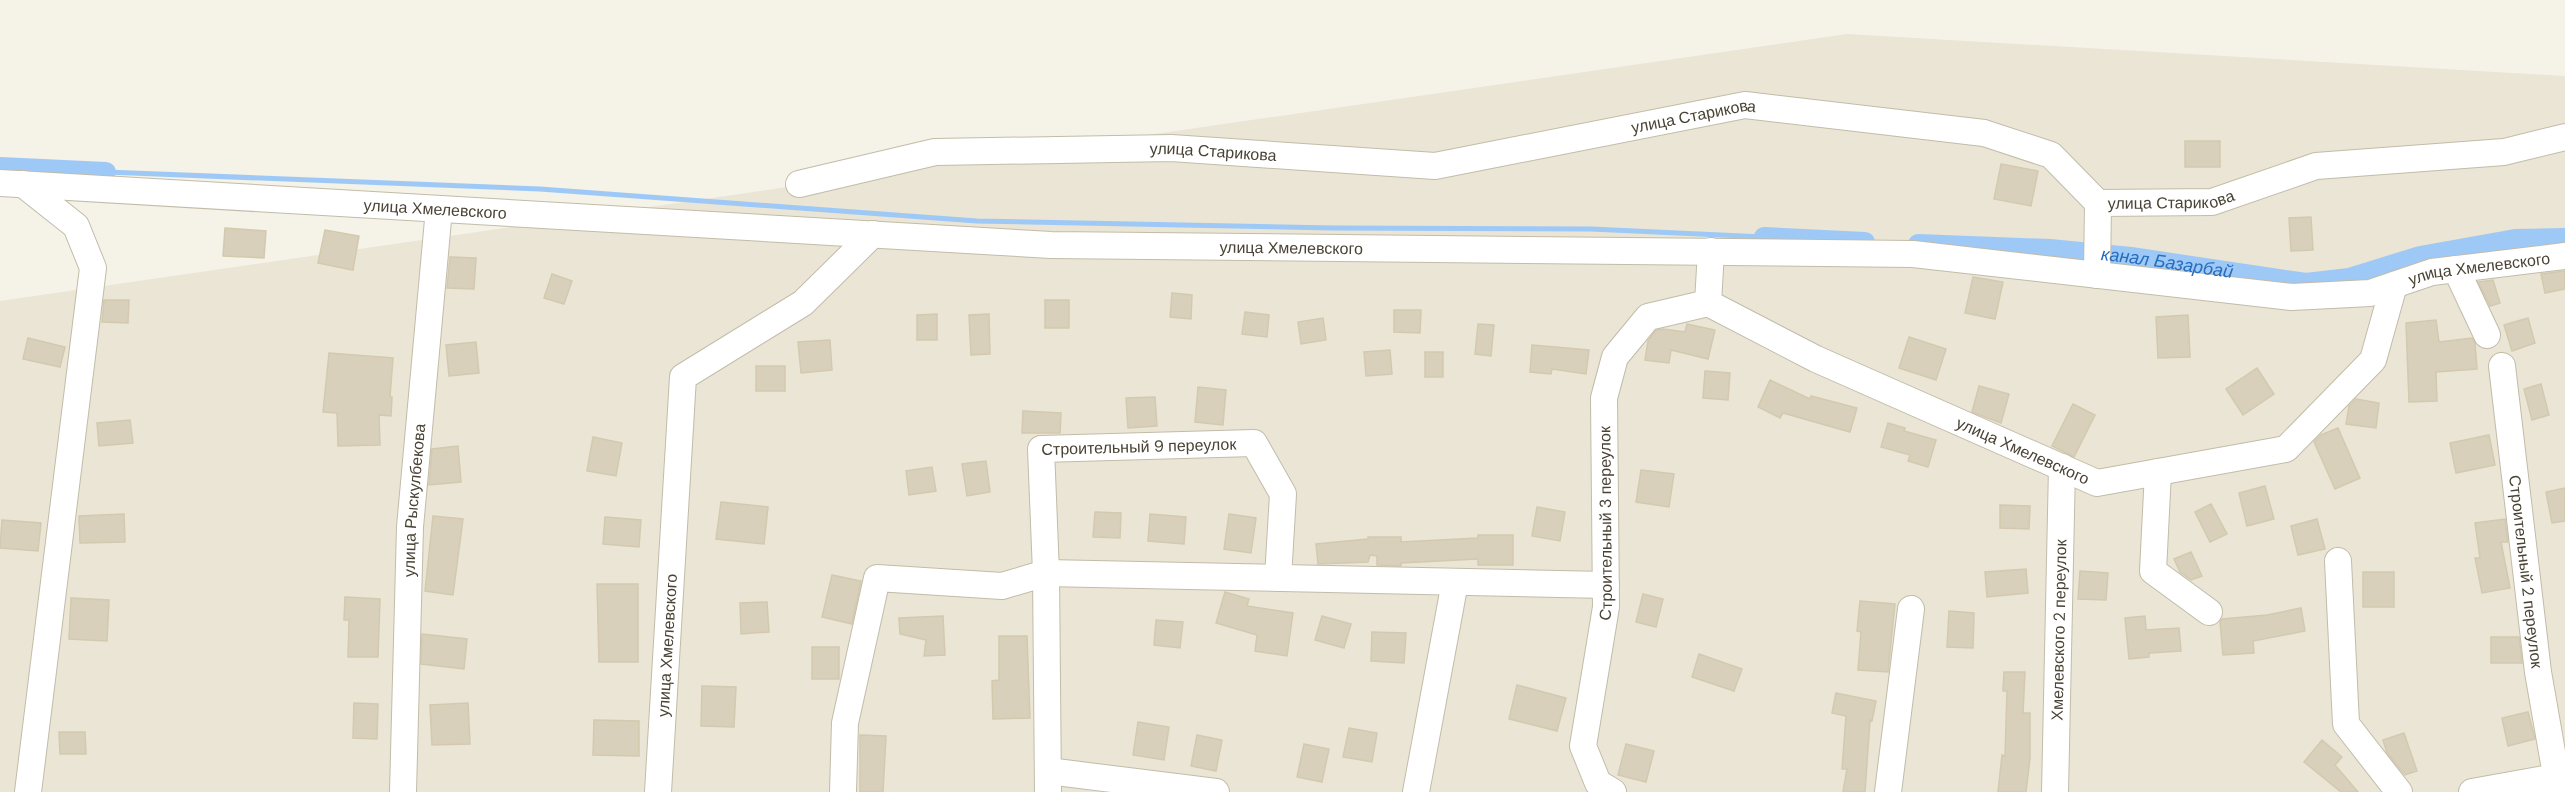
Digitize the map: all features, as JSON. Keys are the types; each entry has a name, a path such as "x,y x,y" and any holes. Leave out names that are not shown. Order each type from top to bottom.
{"street":[{"name":"улица Старикова","path":"799,184 935,152 1171,148 1435,166 1745,105 1984,133 2051,155 2098,209 2212,202 2316,166 2504,152 2565,137"},
{"path":"11,183 76,226 93,268 28,792"},
{"name":"улица Хмелевского","path":"11,183 1051,245 1711,250 1914,254 2292,297 2370,293 2432,272 2565,256"},
{"name":"улица Рыскулбекова","path":"403,792 410,527 439,209"},
{"path":"2097,274 2098,209"},
{"name":"улица Хмелевского","path":"658,792 683,377 803,303 873,234"},
{"path":"1708,303 1711,250"},
{"path":"2456,269 2487,335"},
{"name":"улица Хмелевского","path":"1708,303 1816,359 2097,483 2286,449 2373,360 2394,285"},
{"name":"Строительный 3 переулок","path":"1613,792 1598,783 1583,746 1606,607 1604,398 1615,357 1648,317 1708,303"},
{"name":"Строительный 2 переулок","path":"2472,792 2557,785 2538,672 2502,366"},
{"name":"Строительный 9 переулок","path":"1046,573 1041,449 1254,443 1283,494 1278,578"},
{"name":"Хмелевского 2 переулок","path":"2055,792 2062,467"},
{"path":"2158,472 2153,571 2209,612"},
{"path":"2338,561 2346,724 2399,792"},
{"path":"843,792 845,723 877,578 1002,586 1046,573 1606,585"},
{"path":"1046,573 1048,781 1216,792"},
{"path":"1416,792 1455,582"},
{"path":"1888,792 1911,609"}],"shaded area":[{"path":"1847,34 2565,76 2565,792 0,792 0,301"}],"building":[{"path":"2185,141 2220,141 2220,167 2185,167"},
{"path":"2001,164 2038,171 2031,206 1994,199"},
{"path":"2311,217 2313,250 2291,251 2289,218"},
{"path":"225,228 266,231 264,258 223,256"},
{"path":"325,230 359,236 353,270 318,263"},
{"path":"450,257 476,258 474,289 447,288"},
{"path":"2565,271 2565,289 2545,293 2541,274"},
{"path":"552,274 572,281 564,304 544,298"},
{"path":"1973,277 2003,282 1995,319 1965,313"},
{"path":"2493,280 2500,303 2490,306 2478,282"},
{"path":"1172,293 1192,295 1191,319 1170,317"},
{"path":"104,300 129,300 128,323 102,322"},
{"path":"1045,300 1069,300 1069,328 1045,328"},
{"path":"1394,310 1421,310 1420,333 1394,332"},
{"path":"1245,312 1269,315 1267,337 1242,334"},
{"path":"937,314 937,340 917,340 917,315"},
{"path":"989,314 990,354 971,355 969,315"},
{"path":"2188,315 2190,357 2158,358 2156,317"},
{"path":"1323,318 1326,340 1301,344 1298,322"},
{"path":"2528,318 2535,343 2512,351 2504,325"},
{"path":"2436,320 2439,342 2472,338 2475,343 2477,369 2436,372 2437,401 2409,402 2406,323"},
{"path":"1478,324 1494,325 1491,356 1475,354"},
{"path":"1687,324 1715,330 1708,359 1671,350 1669,363 1645,360 1648,341 1656,330 1685,332"},
{"path":"1909,337 1946,349 1936,380 1899,368"},
{"path":"28,338 65,347 60,367 23,359"},
{"path":"830,340 832,370 801,373 798,342"},
{"path":"476,342 479,373 449,376 446,345"},
{"path":"1532,345 1589,350 1586,374 1552,369 1551,374 1530,372"},
{"path":"1390,350 1392,374 1366,376 1364,352"},
{"path":"1425,352 1443,352 1443,377 1425,377"},
{"path":"329,353 393,358 391,416 379,415 380,445 338,446 337,413 323,412"},
{"path":"756,366 785,366 785,391 756,391"},
{"path":"2257,368 2274,394 2243,415 2226,389"},
{"path":"1705,371 1730,373 1728,400 1703,398"},
{"path":"1770,380 1810,399 1811,396 1857,408 1850,432 1783,413 1780,418 1758,407"},
{"path":"2541,384 2549,415 2532,420 2524,389"},
{"path":"1979,386 2009,394 2001,423 1972,412"},
{"path":"1198,387 1226,390 1223,425 1195,422"},
{"path":"1155,397 1157,426 1128,428 1126,398"},
{"path":"2356,399 2379,403 2376,428 2346,424 2349,406"},
{"path":"2073,404 2095,415 2074,457 2052,446"},
{"path":"1023,411 1061,413 1060,433 1022,433"},
{"path":"130,420 133,443 99,446 97,423"},
{"path":"1888,423 1905,428 1904,431 1936,440 1928,467 1908,461 1910,455 1881,447"},
{"path":"2338,428 2360,478 2335,489 2314,442 2321,435"},
{"path":"2489,435 2495,465 2456,473 2450,443"},
{"path":"593,437 622,443 616,476 587,471"},
{"path":"458,446 461,482 429,485 432,449"},
{"path":"986,461 990,492 967,496 962,464"},
{"path":"932,467 936,491 909,495 906,471"},
{"path":"1641,470 1674,474 1669,507 1636,502"},
{"path":"2265,486 2274,519 2247,526 2239,493"},
{"path":"2565,488 2565,521 2552,523 2546,492"},
{"path":"721,502 768,507 764,544 716,539"},
{"path":"2211,504 2227,534 2210,542 2195,512"},
{"path":"2000,505 2030,506 2029,529 2000,528"},
{"path":"1537,507 1565,512 1560,541 1532,536"},
{"path":"1095,512 1121,513 1120,538 1093,537"},
{"path":"124,514 125,542 80,543 79,516"},
{"path":"1150,514 1186,517 1184,544 1148,541"},
{"path":"1229,514 1256,518 1251,553 1224,549"},
{"path":"433,516 463,519 453,595 425,591"},
{"path":"605,517 641,520 639,547 603,544"},
{"path":"2317,519 2325,549 2298,555 2291,526"},
{"path":"2505,519 2508,542 2501,542 2510,588 2482,593 2475,558 2480,558 2475,523"},
{"path":"2,520 41,523 38,551 0,548"},
{"path":"1478,535 1513,535 1513,565 1478,565 1478,559 1401,563 1401,566 1377,565 1377,556 1370,555 1368,562 1318,564 1316,544 1368,539 1368,537 1401,537 1401,542 1478,538"},
{"path":"2191,552 2202,576 2191,580 2180,572 2174,559"},
{"path":"2026,569 2028,593 1987,597 1985,572"},
{"path":"2080,571 2108,573 2106,600 2078,599"},
{"path":"2363,572 2394,572 2394,607 2363,607"},
{"path":"832,575 861,581 852,624 822,617"},
{"path":"597,584 638,584 638,662 599,662"},
{"path":"1225,592 1249,599 1247,606 1293,613 1287,656 1255,651 1257,635 1216,623"},
{"path":"1643,594 1663,599 1656,627 1636,622"},
{"path":"345,597 380,599 378,657 348,657 349,620 344,620"},
{"path":"71,598 109,600 107,641 69,639"},
{"path":"1860,601 1895,604 1888,672 1858,670 1861,632 1857,631"},
{"path":"767,602 769,632 741,634 740,603"},
{"path":"2301,608 2305,631 2253,641 2254,653 2223,655 2220,622 2222,619 2267,615"},
{"path":"1949,611 1974,613 1973,648 1947,647"},
{"path":"943,616 945,655 924,656 926,640 900,634 899,618"},
{"path":"1322,616 1351,624 1344,648 1315,640"},
{"path":"2145,616 2146,630 2179,628 2181,651 2149,653 2149,657 2129,659 2125,618"},
{"path":"1156,620 1183,622 1180,648 1154,645"},
{"path":"1372,632 1406,633 1404,663 1371,661"},
{"path":"422,634 467,639 464,669 421,664"},
{"path":"999,636 1027,636 1030,718 993,719 992,681 999,680"},
{"path":"2491,637 2519,637 2522,663 2491,663"},
{"path":"812,647 839,647 839,679 812,679"},
{"path":"1699,654 1742,669 1734,691 1692,677"},
{"path":"2004,672 2025,672 2023,713 2030,713 2030,758 2026,792 1998,792 2002,755 2005,756 2007,691 2003,691"},
{"path":"1517,685 1566,698 1557,731 1509,719"},
{"path":"702,686 736,687 734,727 701,726"},
{"path":"1836,693 1876,701 1872,721 1870,720 1865,792 1843,792 1847,769 1842,769 1846,716 1832,713"},
{"path":"354,703 378,704 377,739 353,738"},
{"path":"468,703 470,744 432,745 430,705"},
{"path":"2528,712 2535,739 2508,746 2502,718"},
{"path":"594,720 639,721 639,756 593,755"},
{"path":"1138,722 1169,727 1164,760 1133,755"},
{"path":"1349,728 1377,733 1372,762 1343,757"},
{"path":"59,732 85,732 86,754 60,754"},
{"path":"2404,733 2417,771 2405,775 2387,753 2383,740"},
{"path":"860,735 886,736 883,792 860,792"},
{"path":"1197,735 1222,740 1216,771 1191,766"},
{"path":"2322,740 2342,757 2335,765 2358,792 2341,792 2304,762"},
{"path":"1304,744 1329,749 1322,782 1297,777"},
{"path":"1626,744 1654,751 1646,782 1618,775"}],"waterway":[{"path":"0,167 106,172"},
{"path":"106,172 540,189 977,221 1334,228 1591,229 1764,237"},
{"name":"канал Базарбай","path":"1764,237 1865,242"},
{"name":"канал Базарбай","path":"1918,244 2050,249 2131,257 2306,283 2349,278 2420,256 2515,239 2565,238"}]}
